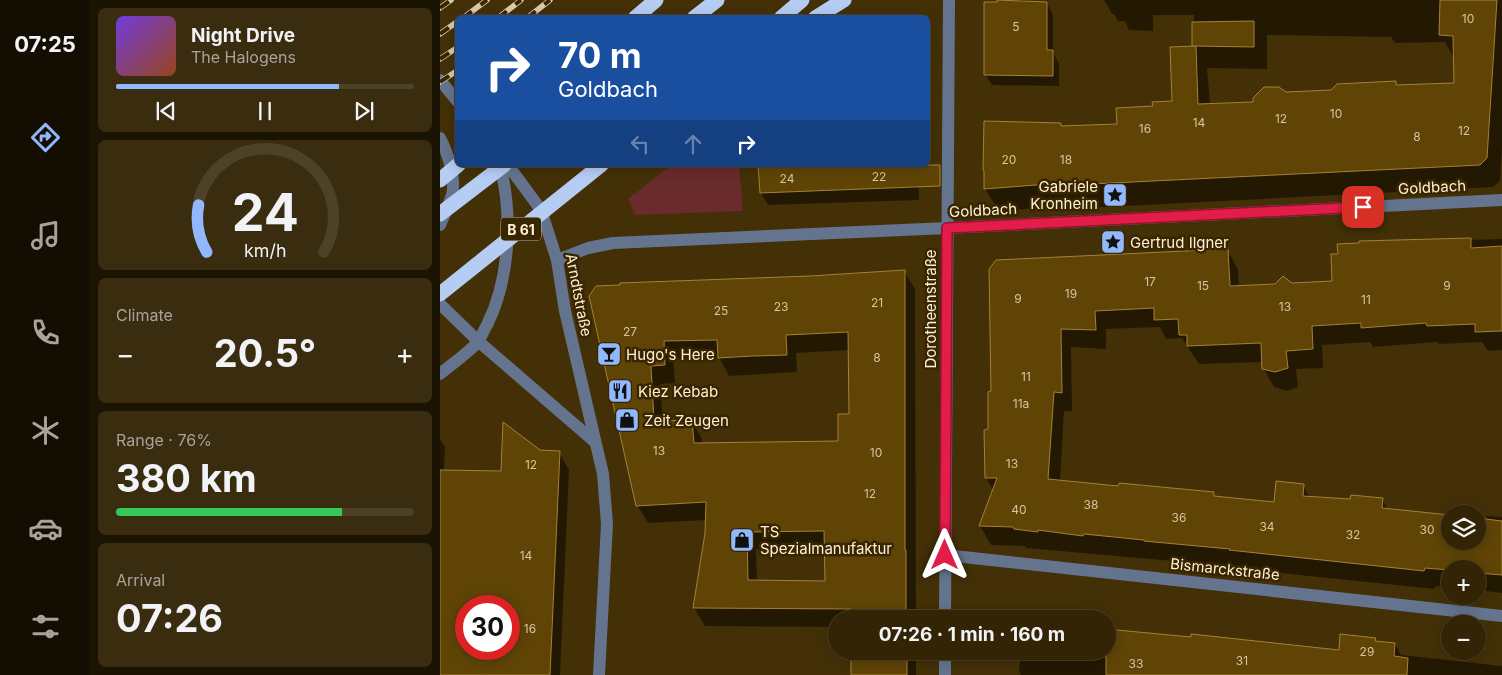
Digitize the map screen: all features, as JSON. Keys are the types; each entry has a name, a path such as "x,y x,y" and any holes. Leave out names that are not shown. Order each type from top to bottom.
{"highway":[{"path":"639,15 656,0"},
{"path":"698,15 717,0"},
{"path":"784,15 802,0"},
{"path":"820,15 844,0"},
{"path":"440,180 456,167"},
{"path":"440,214 503,167"},
{"name":"B 61","path":"440,294 599,167"}],"street":[{"name":"Dorotheenstraße","path":"945,610 949,0"},
{"path":"440,80 455,98"},
{"path":"440,138 451,168 452,194 440,225"},
{"path":"440,374 478,341 494,310 504,275 507,219 505,184 501,167"},
{"name":"Arndtstraße","path":"508,167 542,210 557,260 565,311 602,474 607,524 599,675"},
{"name":"Goldbach","path":"557,260 588,248 613,243 1502,200"},
{"path":"440,304 478,341 595,442"},
{"name":"Bismarckstraße","path":"945,555 1502,616"},
{"path":"945,660 945,675"}],"shaded area":[{"path":"668,167 739,167 743,211 635,215 628,199"}],"building":[{"path":"997,0 1047,2 1047,50 1053,50 1053,76 984,75 984,2 997,2"},
{"path":"1440,0 1497,0 1487,158 1480,165 984,189 984,121 1061,123 1061,126 1117,124 1116,108 1153,106 1152,102 1172,101 1170,47 1196,46 1198,104 1253,102 1253,98 1264,87 1279,87 1286,92 1331,90 1337,84 1396,81 1396,85 1454,83 1453,36 1439,35"},
{"path":"1254,21 1254,47 1192,46 1192,22"},
{"path":"930,165 940,165 940,186 760,193 758,167 930,167"},
{"path":"1471,238 1471,248 1502,246 1502,331 1475,332 1475,324 1427,326 1426,323 1361,328 1361,323 1312,326 1313,349 1286,351 1288,368 1275,372 1262,369 1261,343 1187,346 1187,335 1179,335 1178,319 1154,320 1154,308 1095,311 1096,330 1061,329 1062,393 1054,392 1048,479 1118,486 1119,483 1214,492 1214,496 1274,502 1276,481 1304,484 1303,496 1350,499 1351,495 1383,498 1382,508 1441,514 1441,550 1486,550 1486,519 1502,521 1502,575 1486,574 1486,560 1441,560 1441,569 1425,568 1424,571 1144,540 1084,534 1083,536 1038,530 1038,532 1014,529 1013,527 979,526 997,478 985,478 984,430 988,429 988,392 991,391 989,269 996,260 1228,249 1230,286 1275,284 1283,276 1292,283 1332,281 1331,254 1338,254 1337,244 1359,243 1359,241"},
{"path":"905,270 906,610 693,608 705,533 706,502 636,506 589,296 596,286 620,285 620,283 810,276","holes":["848,332 849,414 838,414 838,441 694,443 692,420 654,421 651,366 665,365 664,341 717,340 718,358 787,355 786,335","824,531 825,581 748,580 747,532"]},
{"path":"503,422 540,450 560,451 550,675 440,675 440,470 501,471"},
{"path":"1116,630 1191,637 1191,634 1339,650 1340,634 1376,638 1375,641 1395,643 1394,656 1408,658 1407,675 1106,675 1106,660 1116,660"},
{"path":"851,660 907,660 907,675 851,675"}],"railway":[{"path":"440,8 451,0"},
{"path":"467,15 487,0"},
{"path":"502,15 521,0"},
{"path":"531,15 550,0"},
{"path":"440,34 455,23"},
{"path":"440,59 455,49"},
{"path":"440,82 455,72"}],"place":[{"name":"Gabriele Kronheim","path":"1115,195"},
{"name":"Gertrud Ilgner","path":"1113,242"},
{"name":"Hugo's Here","path":"609,354"},
{"name":"Kiez Kebab","path":"620,391"},
{"name":"Zeit Zeugen","path":"627,420"},
{"name":"TS Spezialmanufaktur","path":"742,540"}],"route":[{"path":"945,555 947,228 1363,207"}]}
